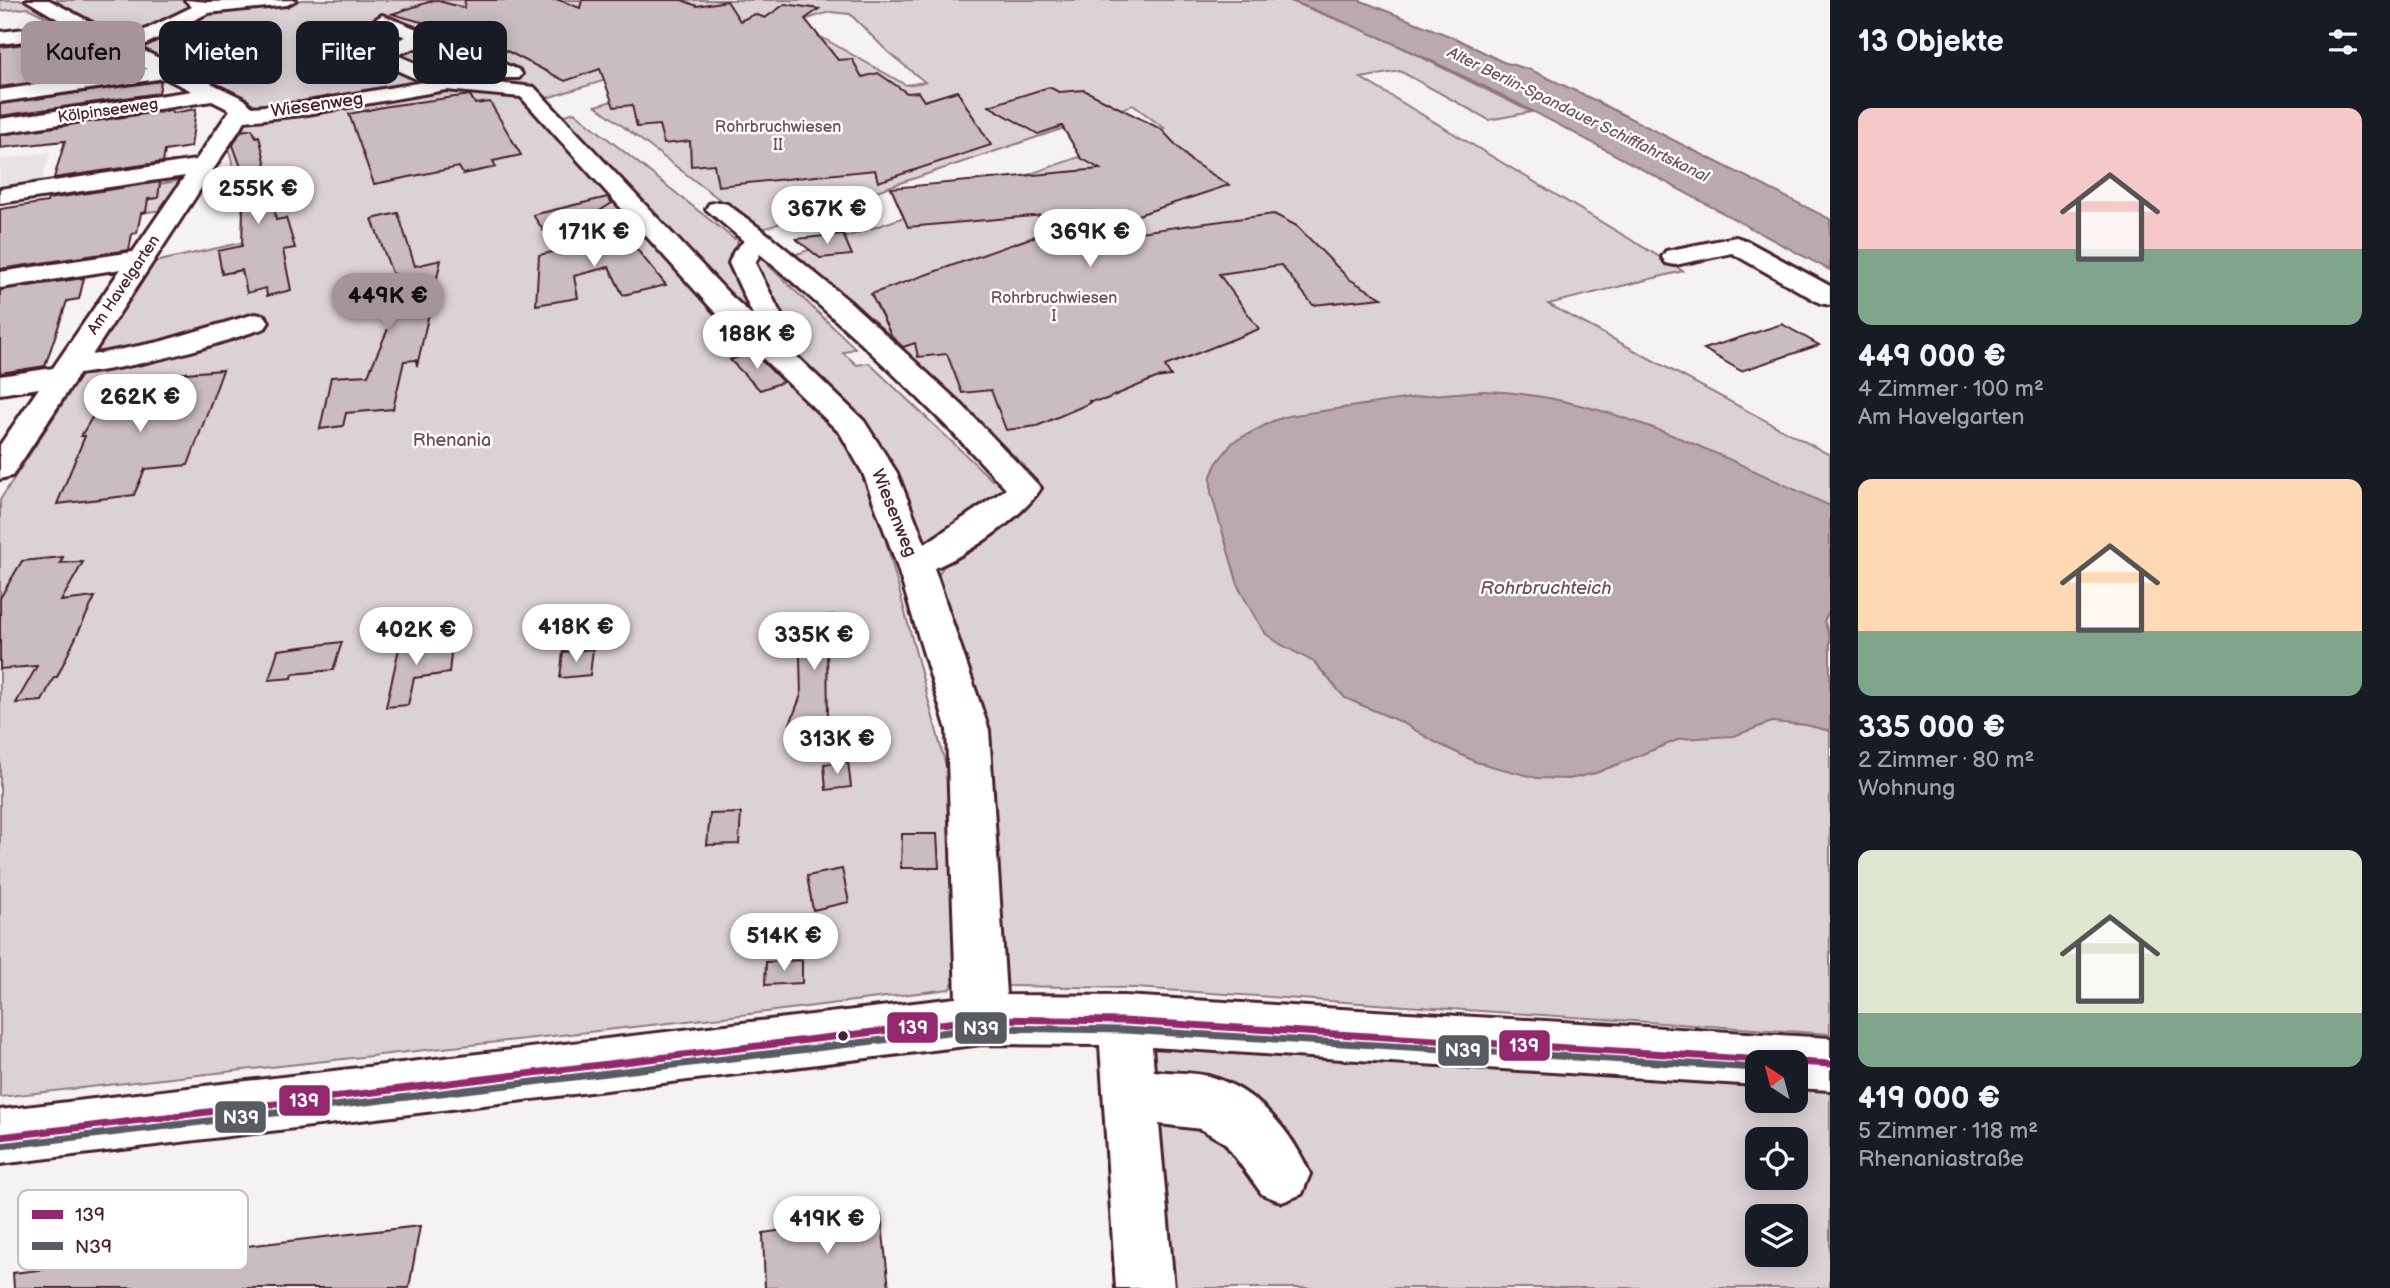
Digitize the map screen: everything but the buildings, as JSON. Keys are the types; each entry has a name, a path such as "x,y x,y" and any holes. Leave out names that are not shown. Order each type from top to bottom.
{"street":[{"path":"35,0 72,21"},
{"path":"145,37 199,4 287,0"},
{"path":"21,16 39,21"},
{"path":"0,38 21,35"},
{"path":"413,41 388,50 386,58 413,70"},
{"path":"507,72 512,74"},
{"path":"0,96 159,73"},
{"path":"195,84 236,104 242,109 240,115"},
{"name":"Wiesenweg","path":"240,115 302,109 446,84"},
{"name":"Wiesenweg","path":"472,84 527,90 721,302 812,386 852,428 880,473 914,562 968,730 982,1019"},
{"name":"Kölpinseeweg","path":"0,126 216,94"},
{"name":"Am Havelgarten","path":"0,469 240,115"},
{"path":"0,195 205,166"},
{"path":"718,209 761,241 890,351 970,429 1024,488 1019,496 943,551 914,562"},
{"path":"761,241 747,251 743,263 786,354 780,357"},
{"path":"1675,257 1736,245 1830,297"},
{"path":"0,280 143,258"},
{"path":"0,385 118,362 215,336 255,322"},
{"path":"0,1137 982,1019 1124,1021 1830,1064"},
{"path":"1124,1021 1145,1288"},
{"path":"1130,1095 1208,1103 1244,1124 1282,1174"}],"shaded area":[{"path":"50,152 40,187 0,193 0,160"}],"green space":[{"path":"0,0 270,0 228,4 181,21 159,21 159,29 145,34 145,21 54,21 28,8 0,11"},
{"path":"304,0 1288,0 1381,37 1531,112 1489,120 1400,71 1361,78 1683,271 1548,304 1830,455 1830,1034 1135,988 1004,986 937,601 938,576 950,554 1041,485 1019,469 1025,466 794,255 1164,128 1133,105 760,230 596,106 821,37 906,85 925,82 888,52 850,14 830,12 547,98 535,87 503,84 507,84 507,21 413,21 413,84 422,84 289,109 256,105 214,84 282,84 282,21 188,21 212,9"},
{"path":"159,36 159,56 145,49 145,43"},
{"name":"Rhenania","path":"444,87 522,92 742,338 827,418 869,477 948,774 951,892 959,974 949,989 750,1014 0,1097 0,500 155,262 249,241 229,149 246,122"},
{"path":"574,112 734,239 738,237 735,262 759,314 755,321 559,117"},
{"path":"181,180 161,210 0,235 87,208 157,198 160,184"},
{"path":"756,255 772,263 768,265 855,348 843,353 857,365 869,363 992,480 1000,477 1006,486 1007,494 928,548 803,368 775,319 751,257"},
{"path":"1110,1041 1745,1076 1745,1113 1808,1113 1808,1080 1830,1081 1830,1288 1127,1288"}],"water":[{"name":"Alter Berlin-Spandauer Schifffahrtskanal","path":"1289,0 1359,0 1457,39 1503,62 1531,70 1584,95 1830,219 1830,270 1496,92 1359,28"},
{"name":"Rohrbruchteich","path":"1482,391 1572,403 1616,415 1705,449 1830,506 1830,610 1824,621 1830,638 1830,731 1806,725 1772,722 1734,736 1680,739 1596,773 1569,779 1537,778 1476,762 1403,723 1345,698 1314,662 1266,634 1239,588 1211,493 1211,476 1216,464 1233,442 1288,416 1431,395"}],"transit line":[{"name":"139","path":"0,1137 982,1019 1124,1021 1830,1064"},
{"name":"N39","path":"1,1146 982,1028 1124,1030 1745,1067"}],"park label":[{"name":"Rohrbruchwiesen II","path":"778,136"},
{"name":"Rohrbruchwiesen I","path":"1054,307"}]}
